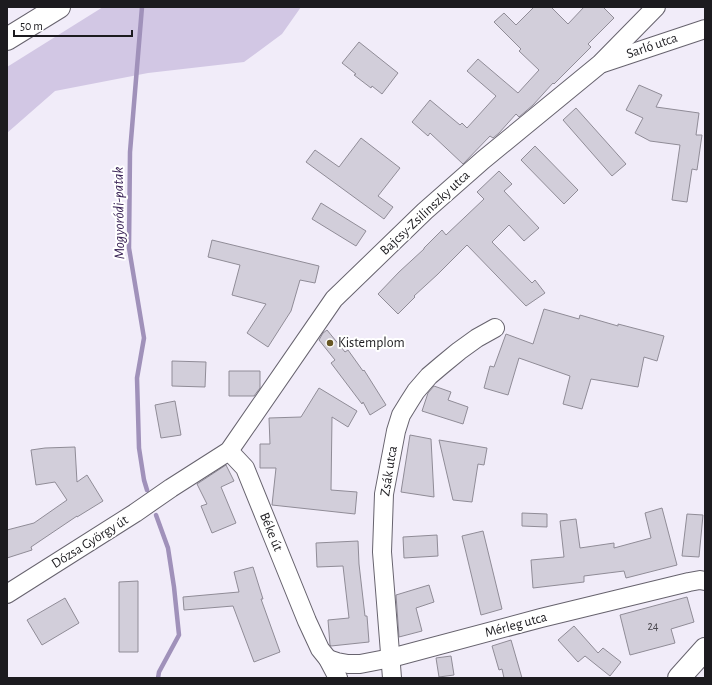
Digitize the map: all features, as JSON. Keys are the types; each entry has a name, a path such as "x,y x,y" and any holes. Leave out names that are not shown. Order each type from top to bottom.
{"main road":[{"path":"7,39 59,7"},
{"path":"679,678 705,649"}],"street":[{"name":"Bajcsy-Zsilinszky utca","path":"229,451 334,299 425,211 471,170 600,64 656,7"},
{"name":"Sarló utca","path":"600,64 705,28"},
{"name":"Zsák utca","path":"391,658 382,552 384,494 396,430 401,414 416,391 442,364 478,338 495,328"},
{"name":"Dózsa György út","path":"7,594 135,513 229,451"},
{"name":"Béke út","path":"229,451 245,468 307,621 320,649 328,659 338,678"},
{"name":"Mérleg utca","path":"328,659 348,664 360,664 391,658 541,618 689,582 700,580 705,581"},
{"path":"391,658 392,678"}],"shaded area":[{"path":"103,7 301,7 282,34 244,62 148,73 55,91 7,133 7,67"}],"building":[{"path":"534,7 551,7 568,24 584,7 603,7 614,18 588,44 591,47 554,84 553,83 533,105 519,117 516,114 499,133 493,138 490,136 463,164 430,133 428,136 412,122 430,100 460,125 462,123 467,128 496,96 467,71 478,59 518,93 539,70 519,51 521,49 494,22 504,13 516,25"},
{"path":"359,42 398,73 382,94 372,86 371,88 354,75 356,74 342,63"},
{"path":"639,85 662,95 656,107 699,113 696,135 702,135 697,170 692,169 687,202 672,200 680,145 650,141 635,133 643,118 626,110"},
{"path":"576,108 626,164 612,176 563,120"},
{"path":"361,138 400,168 378,196 393,207 384,219 306,162 315,150 339,167"},
{"path":"535,146 578,190 564,204 521,160"},
{"path":"499,171 512,184 504,191 539,228 524,241 509,225 492,242 532,283 535,280 545,293 526,306 467,245 414,296 415,297 398,314 378,294 442,230 446,235 484,199 477,192"},
{"path":"321,203 366,231 356,246 312,219"},
{"path":"212,240 319,266 315,283 300,280 291,311 268,347 247,333 266,304 232,295 240,265 208,257"},
{"path":"544,309 579,319 580,315 618,326 618,324 664,336 657,361 644,357 638,387 591,379 582,409 563,404 570,376 519,358 508,395 484,388 490,366 494,367 506,334 533,344"},
{"path":"327,330 345,352 348,350 363,371 364,370 386,405 370,415 363,402 362,404 331,363 335,360 319,340 323,333"},
{"path":"172,361 206,362 205,387 172,386"},
{"path":"229,371 260,371 260,388 254,396 229,396"},
{"path":"434,386 451,392 448,400 468,407 463,424 422,411 428,393"},
{"path":"319,388 357,411 348,427 332,417 331,490 357,492 355,514 272,505 276,468 260,468 260,444 270,444 269,418 301,417"},
{"path":"175,401 181,435 161,438 155,405"},
{"path":"410,435 431,439 434,497 401,492"},
{"path":"439,440 487,448 484,465 478,464 472,502 453,500"},
{"path":"75,447 77,482 87,475 103,501 77,516 31,547 32,550 7,558 7,530 34,523 67,500 55,482 36,485 31,450"},
{"path":"226,465 234,481 221,487 236,523 212,533 201,506 207,504 197,484"},
{"path":"662,508 677,565 626,578 624,571 584,576 584,582 533,588 531,560 564,557 560,521 576,519 580,548 614,543 614,548 651,538 645,513"},
{"path":"522,513 547,514 547,527 522,526"},
{"path":"687,514 703,515 699,557 682,556"},
{"path":"483,531 502,609 481,615 462,536"},
{"path":"437,535 438,556 404,558 403,537"},
{"path":"358,541 359,564 365,616 367,616 369,642 331,646 328,620 349,618 343,566 317,567 316,543"},
{"path":"253,567 263,599 261,599 280,652 254,662 233,606 184,610 183,597 239,592 234,572"},
{"path":"138,581 138,652 119,652 119,582"},
{"path":"429,585 434,602 416,608 422,631 399,637 396,595"},
{"path":"687,597 694,622 671,629 675,643 630,655 620,615"},
{"path":"65,598 79,623 42,645 27,620"},
{"path":"574,626 598,653 603,648 621,662 610,676 585,656 578,662 558,640"},
{"path":"511,640 522,678 504,678 502,669 499,670 492,646"},
{"path":"451,656 454,675 439,677 436,658"}],"waterway":[{"name":"Mogyoródi-patak","path":"142,7 130,152 129,248 144,338 137,378 139,448 147,490"},
{"path":"156,515 168,548 179,635 159,672 158,678"}],"place":[{"name":"Kistemplom","path":"330,343"}]}
